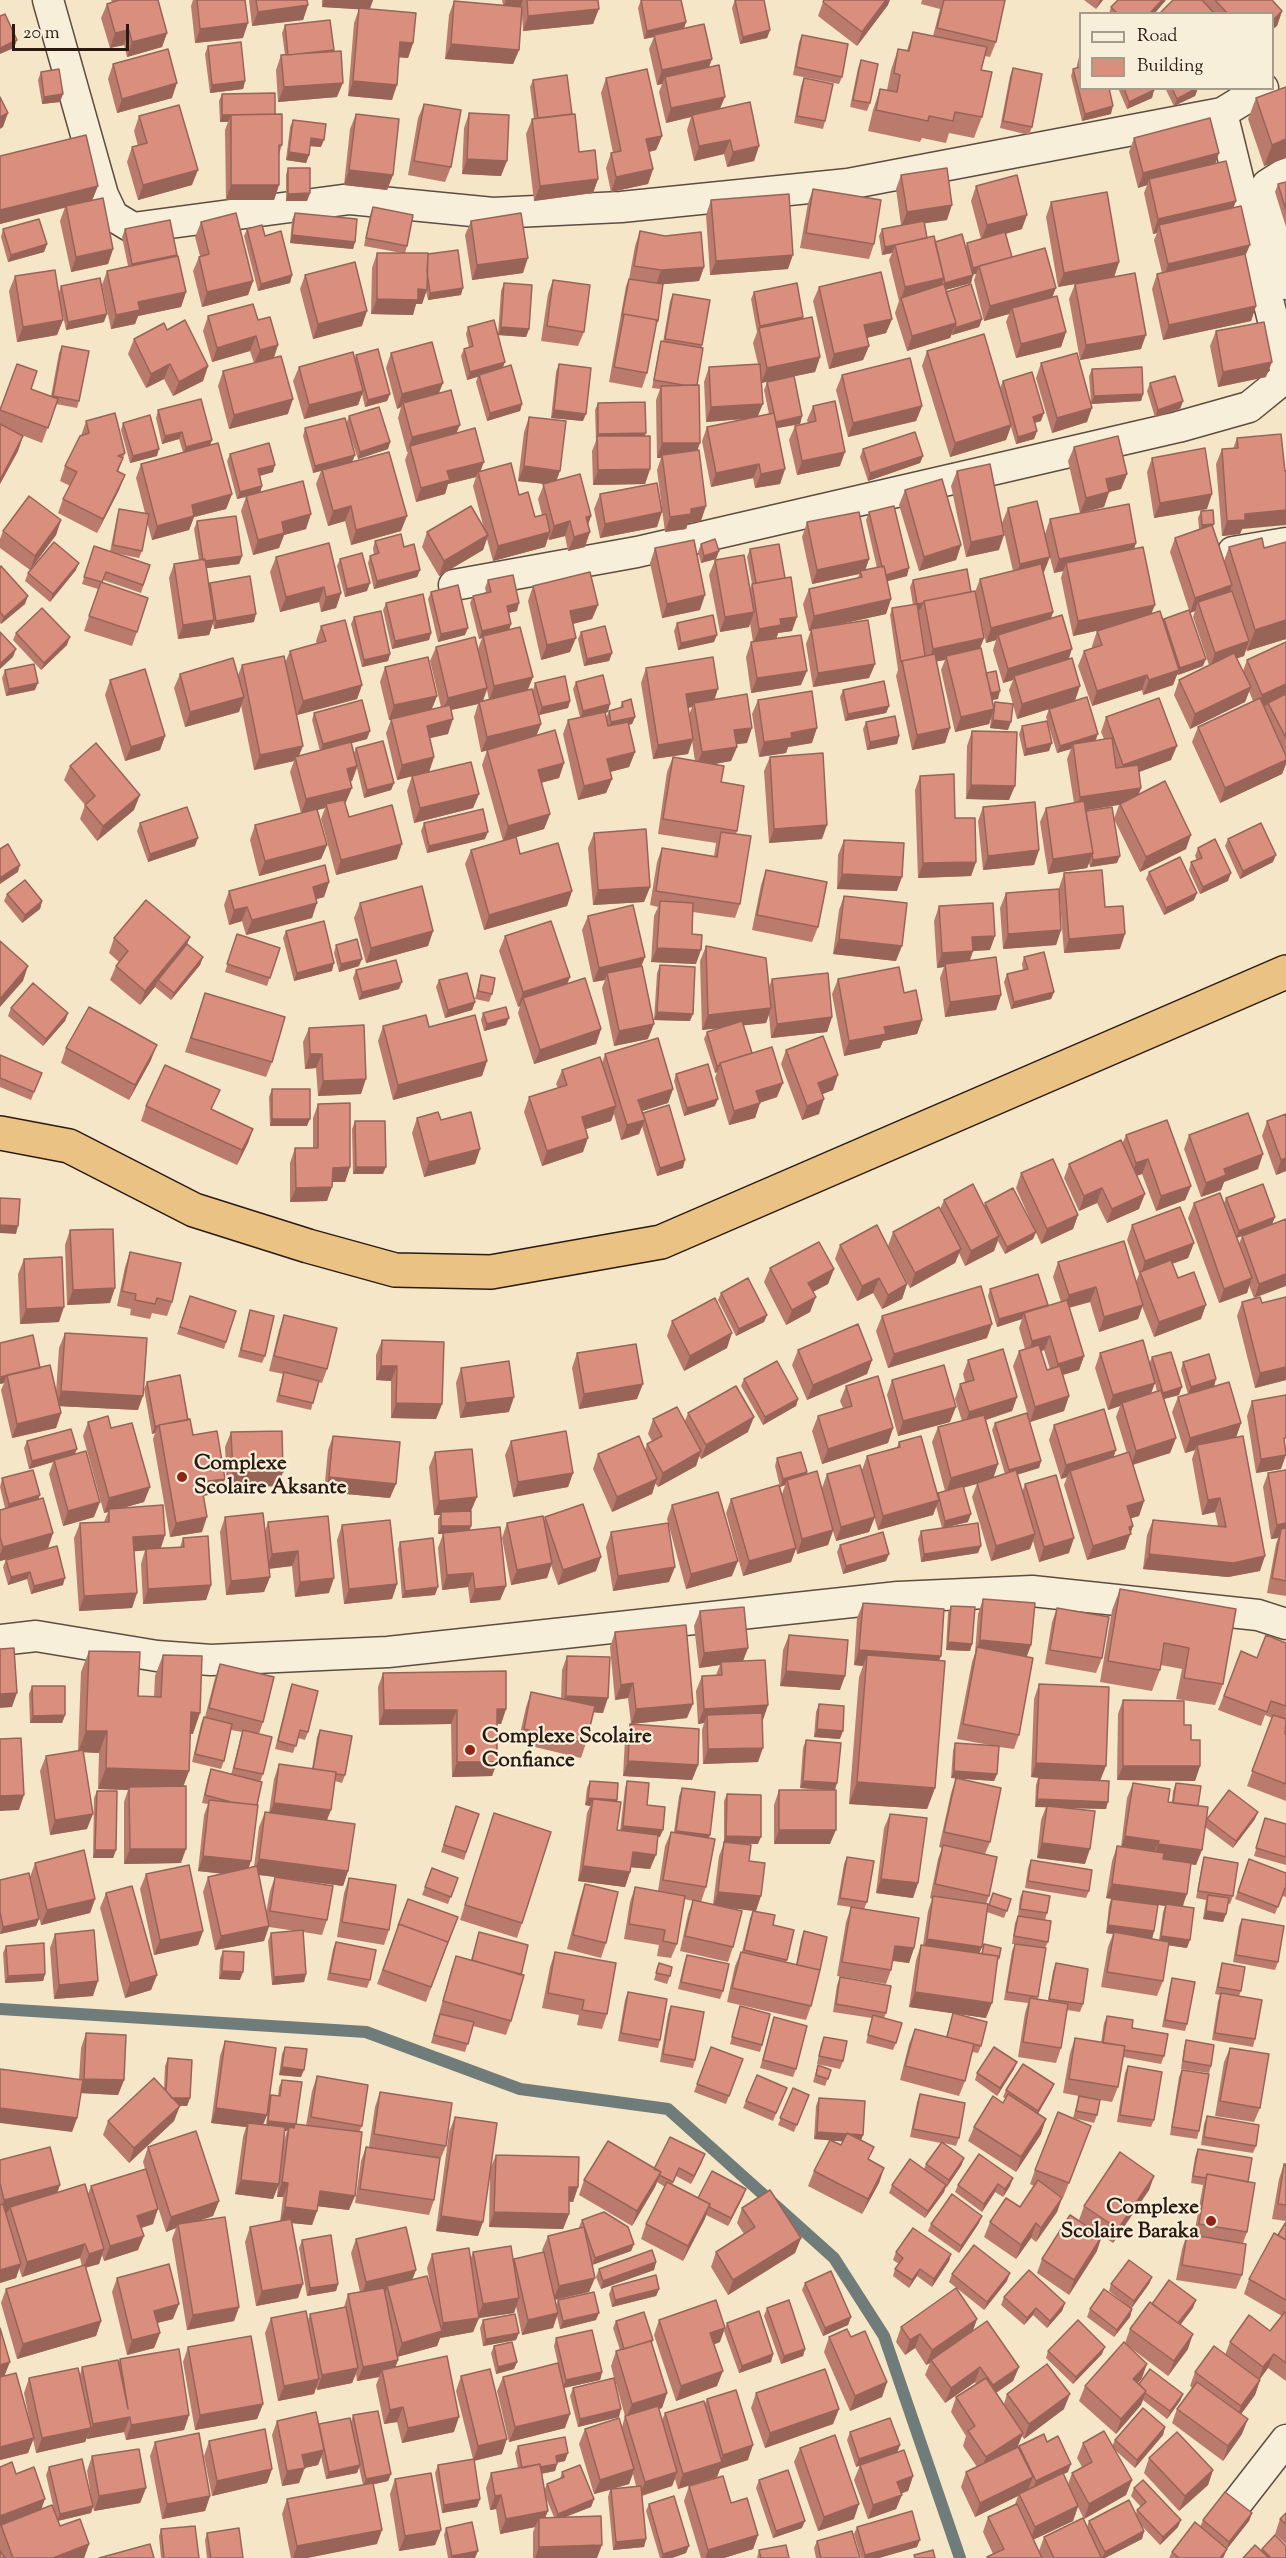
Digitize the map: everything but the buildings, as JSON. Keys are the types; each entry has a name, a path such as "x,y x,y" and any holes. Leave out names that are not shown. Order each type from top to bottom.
{"highway":[{"path":"0,1133 69,1146 194,1210 308,1246 395,1270 491,1272 661,1242 1286,972"}],"street":[{"path":"48,0 102,195 113,216 133,228 350,199 493,213 621,207 837,185 1222,113 1260,90"},
{"path":"454,585 636,552 1178,427 1249,406 1286,375 1222,113"},
{"path":"1286,173 1267,185 1286,284"},
{"path":"1233,552 1286,543"},
{"path":"0,1640 36,1636 157,1656 223,1660 387,1652 887,1598 1032,1591 1258,1615 1286,1624"},
{"path":"1237,2503 1286,2440"}],"waterway":[{"path":"0,2009 366,2032 520,2089 668,2109 834,2258 884,2336 960,2558"}],"place":[{"name":"Complexe Scolaire Aksante","path":"182,1477"},
{"name":"Complexe Scolaire Confiance","path":"470,1750"},
{"name":"Complexe Scolaire Baraka","path":"1211,2221"}]}
